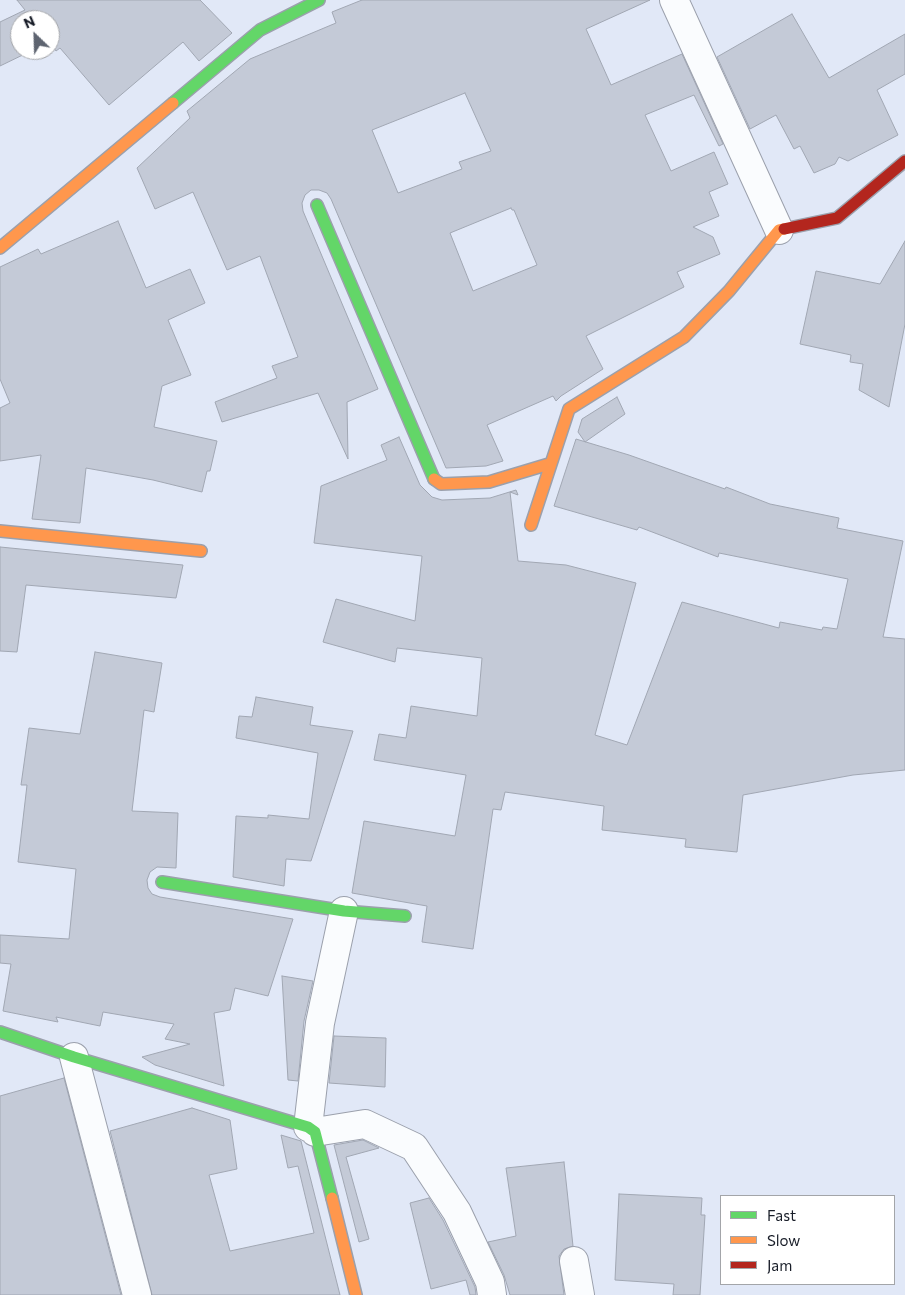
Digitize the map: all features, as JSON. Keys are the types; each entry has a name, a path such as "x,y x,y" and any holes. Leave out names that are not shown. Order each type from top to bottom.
{"street":[{"path":"0,248 260,30 319,0"},
{"path":"674,0 779,230"},
{"path":"531,526 549,464 569,409 684,337 729,291 779,230 837,218 905,161"},
{"path":"317,205 434,479 441,484 489,482 549,464"},
{"path":"0,531 202,551"},
{"path":"162,882 344,910 406,916"},
{"path":"344,910 320,1023 311,1130 356,1295"},
{"path":"0,1032 74,1057 311,1130 365,1124 414,1147 457,1212 490,1282 492,1295"},
{"path":"74,1057 137,1295"},
{"path":"574,1261 580,1295"}],"building":[{"path":"17,0 200,0 232,33 199,61 183,42 109,105 60,48 60,10 25,10"},
{"path":"362,0 650,0 586,29 611,85 682,54 723,144 719,146 694,95 645,115 671,171 714,152 728,184 709,192 719,216 693,227 713,237 720,254 677,272 684,287 586,336 603,369 556,401 553,396 487,425 503,461 486,466 446,468 331,199 327,193 319,190 311,190 305,195 302,203 303,211 378,389 347,402 348,459 318,393 222,422 215,402 277,378 272,366 298,357 260,256 227,270 193,192 155,209 137,168 190,118 187,111 250,59 336,23 332,12","holes":["465,93 491,151 459,162 462,169 398,193 372,130","511,208 514,210 537,265 473,291 450,233"]},
{"path":"792,14 829,78 905,34 905,74 877,90 898,135 848,161 839,157 835,164 814,173 800,146 794,149 776,115 750,129 717,57"},
{"path":"10,17 10,60 12,60 0,66 0,22"},
{"path":"118,221 146,288 190,269 205,303 168,320 191,375 162,386 154,427 217,441 210,471 207,471 202,492 153,480 86,468 80,523 32,519 41,455 0,461 0,408 10,403 0,379 0,267 38,249 41,254"},
{"path":"905,241 905,324 889,407 859,390 863,364 850,362 851,355 800,344 816,271 880,284"},
{"path":"617,397 625,414 585,442 578,432 582,419"},
{"path":"399,437 420,485 432,497 442,500 490,498 516,490 518,495 510,492 518,561 566,565 636,583 595,735 627,745 682,602 779,628 780,622 822,630 823,627 837,629 848,579 719,553 718,557 639,527 637,530 554,506 576,439 629,455 725,489 726,487 770,504 839,518 837,528 903,541 883,637 905,639 905,770 853,775 743,795 737,852 685,847 686,839 602,830 604,806 505,792 501,810 493,809 473,949 422,942 427,906 352,893 364,821 455,836 466,775 374,760 379,734 406,738 411,706 477,716 482,658 397,648 395,662 323,642 336,599 415,621 422,556 314,543 321,486 387,460 381,445"},
{"path":"0,547 183,565 176,598 26,585 17,652 0,651"},
{"path":"95,652 162,663 154,712 144,710 132,811 178,813 176,868 157,867 150,872 147,880 148,888 152,894 160,897 293,919 268,996 235,988 230,1010 214,1013 224,1086 155,1065 142,1057 190,1044 165,1039 174,1024 103,1012 100,1026 56,1017 58,1022 3,1011 11,964 0,963 0,935 69,939 76,869 18,862 27,785 21,785 29,728 80,734"},
{"path":"256,697 313,707 310,725 353,731 311,861 286,859 284,886 233,877 236,816 268,818 268,815 309,819 318,753 236,738 239,716 252,717"},
{"path":"282,976 313,981 304,1021 298,1081 288,1080"},
{"path":"334,1036 386,1038 385,1087 329,1083"},
{"path":"64,1078 121,1295 0,1295 0,1096"},
{"path":"192,1108 230,1120 237,1169 209,1175 230,1251 314,1233 298,1166 288,1168 281,1135 301,1141 340,1295 152,1295 110,1131"},
{"path":"363,1140 379,1148 346,1157 369,1239 359,1242 334,1145"},
{"path":"564,1162 573,1246 564,1249 559,1256 564,1295 510,1295 504,1275 488,1242 516,1236 506,1168"},
{"path":"619,1194 702,1198 701,1215 705,1215 700,1295 673,1295 674,1284 615,1280"},
{"path":"429,1198 443,1220 475,1287 476,1295 470,1295 466,1280 431,1289 410,1203"}],"traffic: fast":[{"path":"173,103 260,30 319,0"},
{"path":"317,205 434,479"},
{"path":"162,882 344,911 405,916"},
{"path":"0,1032 74,1057 308,1127 315,1132 332,1198"}],"traffic: slow":[{"path":"0,248 173,103"},
{"path":"531,525 569,409 684,337 729,291 779,230 784,229"},
{"path":"434,479 441,484 489,482 549,464"},
{"path":"0,531 201,551"},
{"path":"332,1198 356,1295"}],"traffic: jam":[{"path":"784,229 837,218 905,161"}]}
